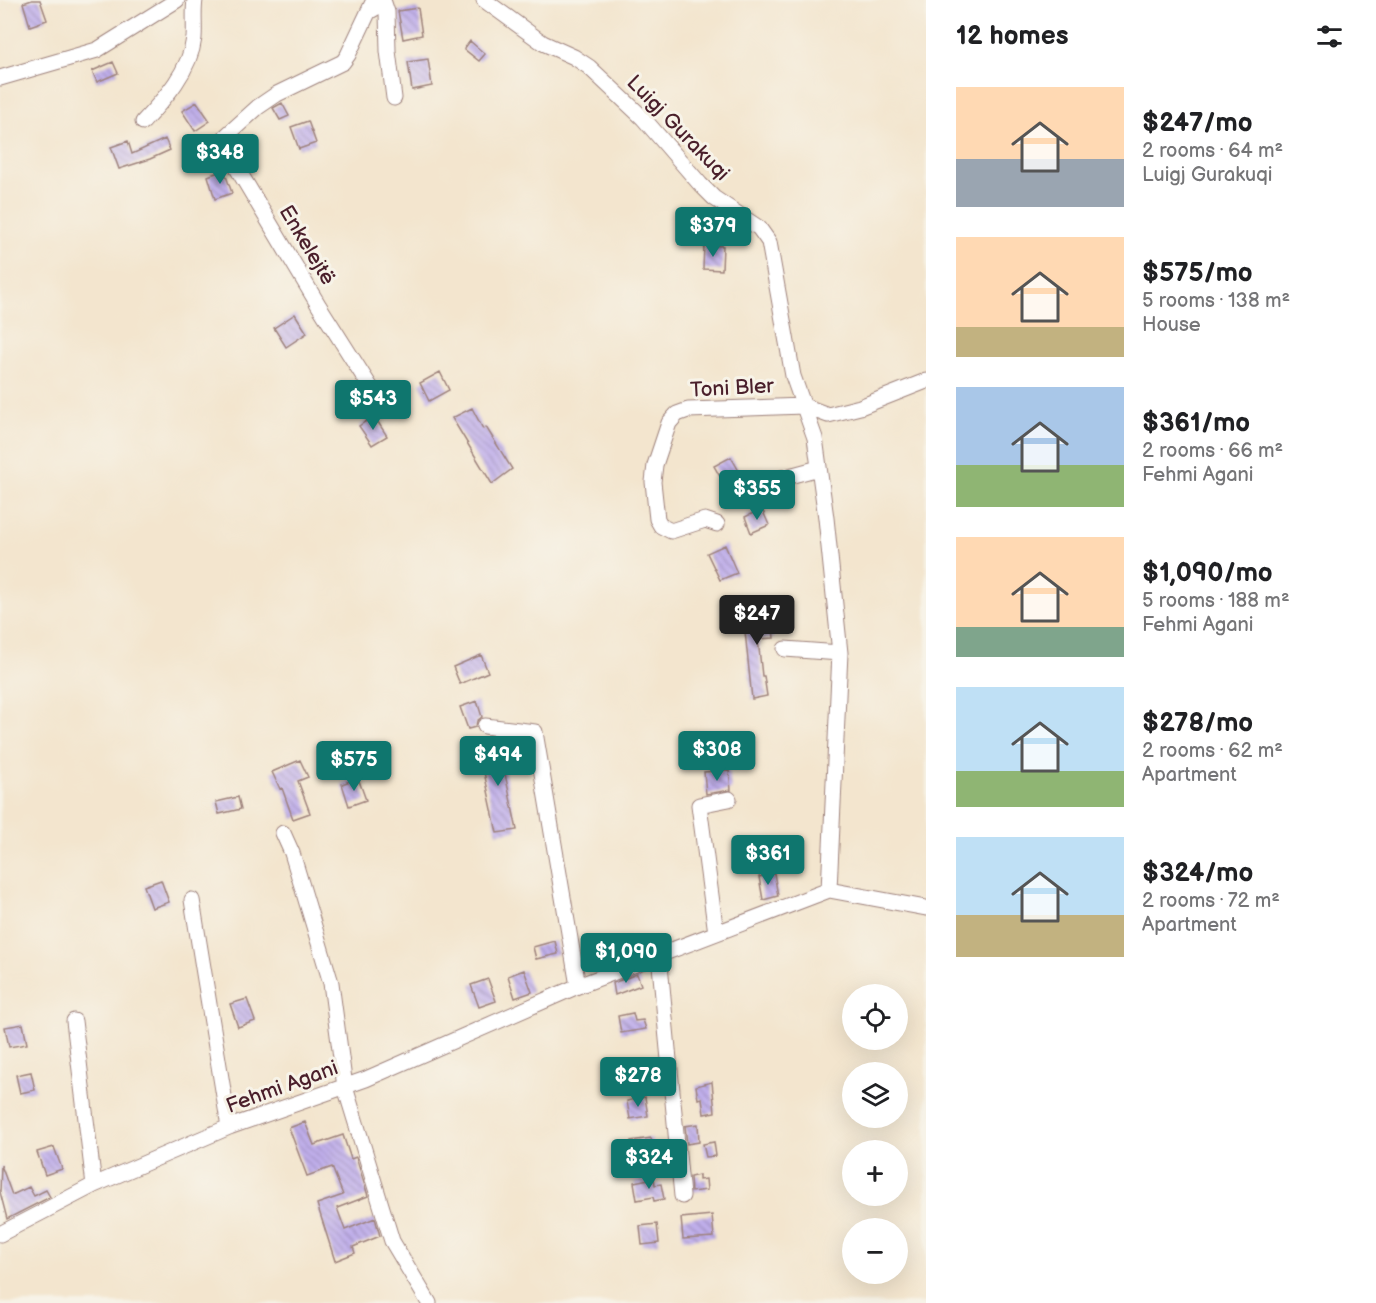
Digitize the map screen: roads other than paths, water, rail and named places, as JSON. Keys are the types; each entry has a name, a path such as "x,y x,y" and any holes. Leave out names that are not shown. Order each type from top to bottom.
{"street":[{"path":"0,78 97,50 177,0"},
{"path":"143,122 170,91 187,63 194,38 195,0"},
{"name":"Luigj Gurakuqi","path":"484,0 543,43 574,57 589,67 643,118 708,192 765,234 772,251 793,376 813,428 826,518 840,653 829,890"},
{"name":"Enkelejtë","path":"371,388 264,215 224,142 232,129 268,99 343,62 372,5 384,3 387,12 388,51 394,98"},
{"path":"813,428 828,415 860,407 926,381"},
{"name":"Toni Bler","path":"717,525 705,520 671,531 664,529 658,523 655,465 672,418 688,410 804,406 828,415"},
{"path":"767,482 819,468"},
{"path":"785,649 840,653"},
{"path":"485,726 535,732 578,986"},
{"path":"716,933 699,805 729,799"},
{"path":"283,833 292,853 331,983 345,1086 392,1240 429,1303"},
{"path":"829,890 926,908"},
{"name":"Fehmi Agani","path":"1,1232 94,1185 229,1127 345,1086 578,986 829,890"},
{"path":"192,900 229,1127"},
{"path":"658,954 682,1196"},
{"path":"74,1021 94,1185"}]}
